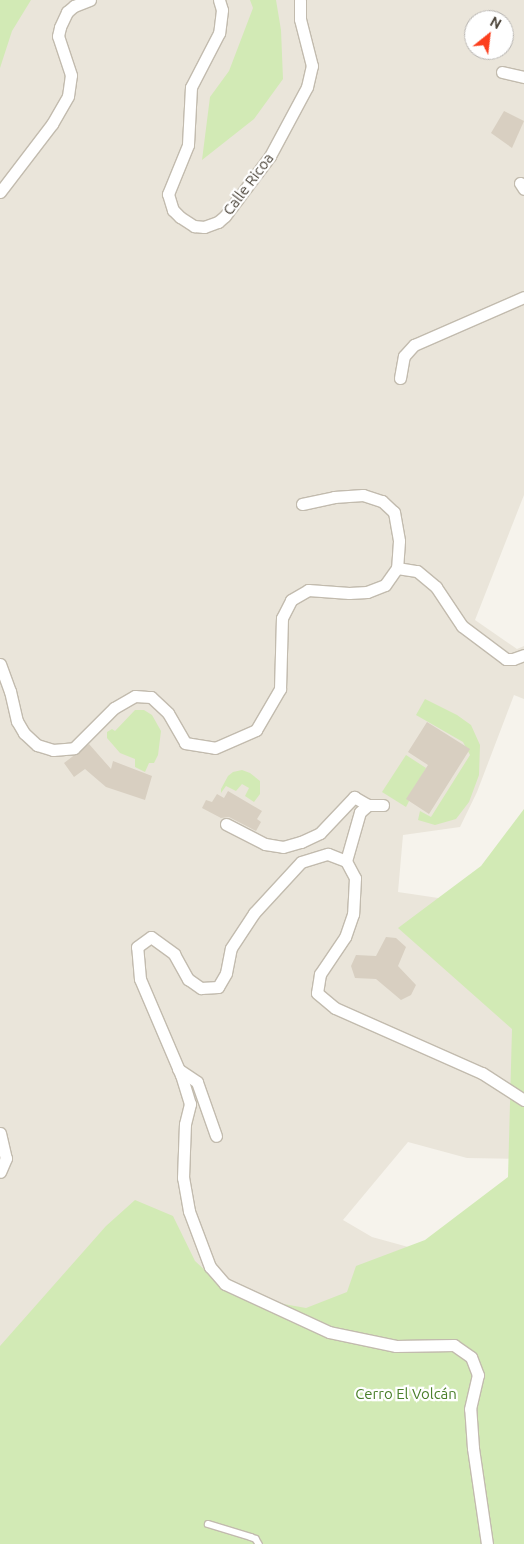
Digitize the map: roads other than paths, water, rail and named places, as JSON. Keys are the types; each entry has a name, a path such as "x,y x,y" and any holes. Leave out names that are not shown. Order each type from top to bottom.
{"street":[{"path":"0,192 52,124 68,96 71,75 58,36 60,27 67,12 74,6 90,0"},
{"name":"Calle Ricoa","path":"219,0 222,10 219,32 191,87 188,145 168,194 173,210 180,217 194,226 204,227 218,222 225,216 270,156 307,87 312,66 300,19 300,0"},
{"path":"502,72 524,77"},
{"path":"400,378 404,356 414,346 524,297"},
{"path":"0,664 18,721 24,733 37,745 53,750 74,748 114,708 135,696 151,697 168,713 185,743 216,748 256,730 280,689 282,618 291,600 308,590 349,594 367,592 385,585 397,568 399,541 394,512 382,501 363,495 334,497 302,504"},
{"path":"397,568 417,571 436,586 462,626 506,659 513,659 524,655"},
{"path":"226,824 265,844 283,847 301,842 320,832 354,798 368,804 383,805"},
{"path":"346,861 360,812 368,804"},
{"path":"487,1544 473,1448 470,1409 478,1375 471,1357 454,1345 396,1346 329,1332 225,1284 210,1267 189,1211 183,1178 185,1124 190,1104 178,1069 140,979 137,947 151,937 174,954 188,979 201,988 218,987 226,973 231,948 254,913 301,862 328,854 346,861 355,878 354,914 346,937 320,974 317,992 335,1008 482,1073 524,1100"},
{"path":"178,1069 197,1082 216,1136"},
{"path":"0,1133 6,1158 0,1172"}],"lane":[{"path":"208,1524 251,1537 259,1544"}],"park label":[{"name":"Cerro El Volcán","path":"406,1394"}]}
